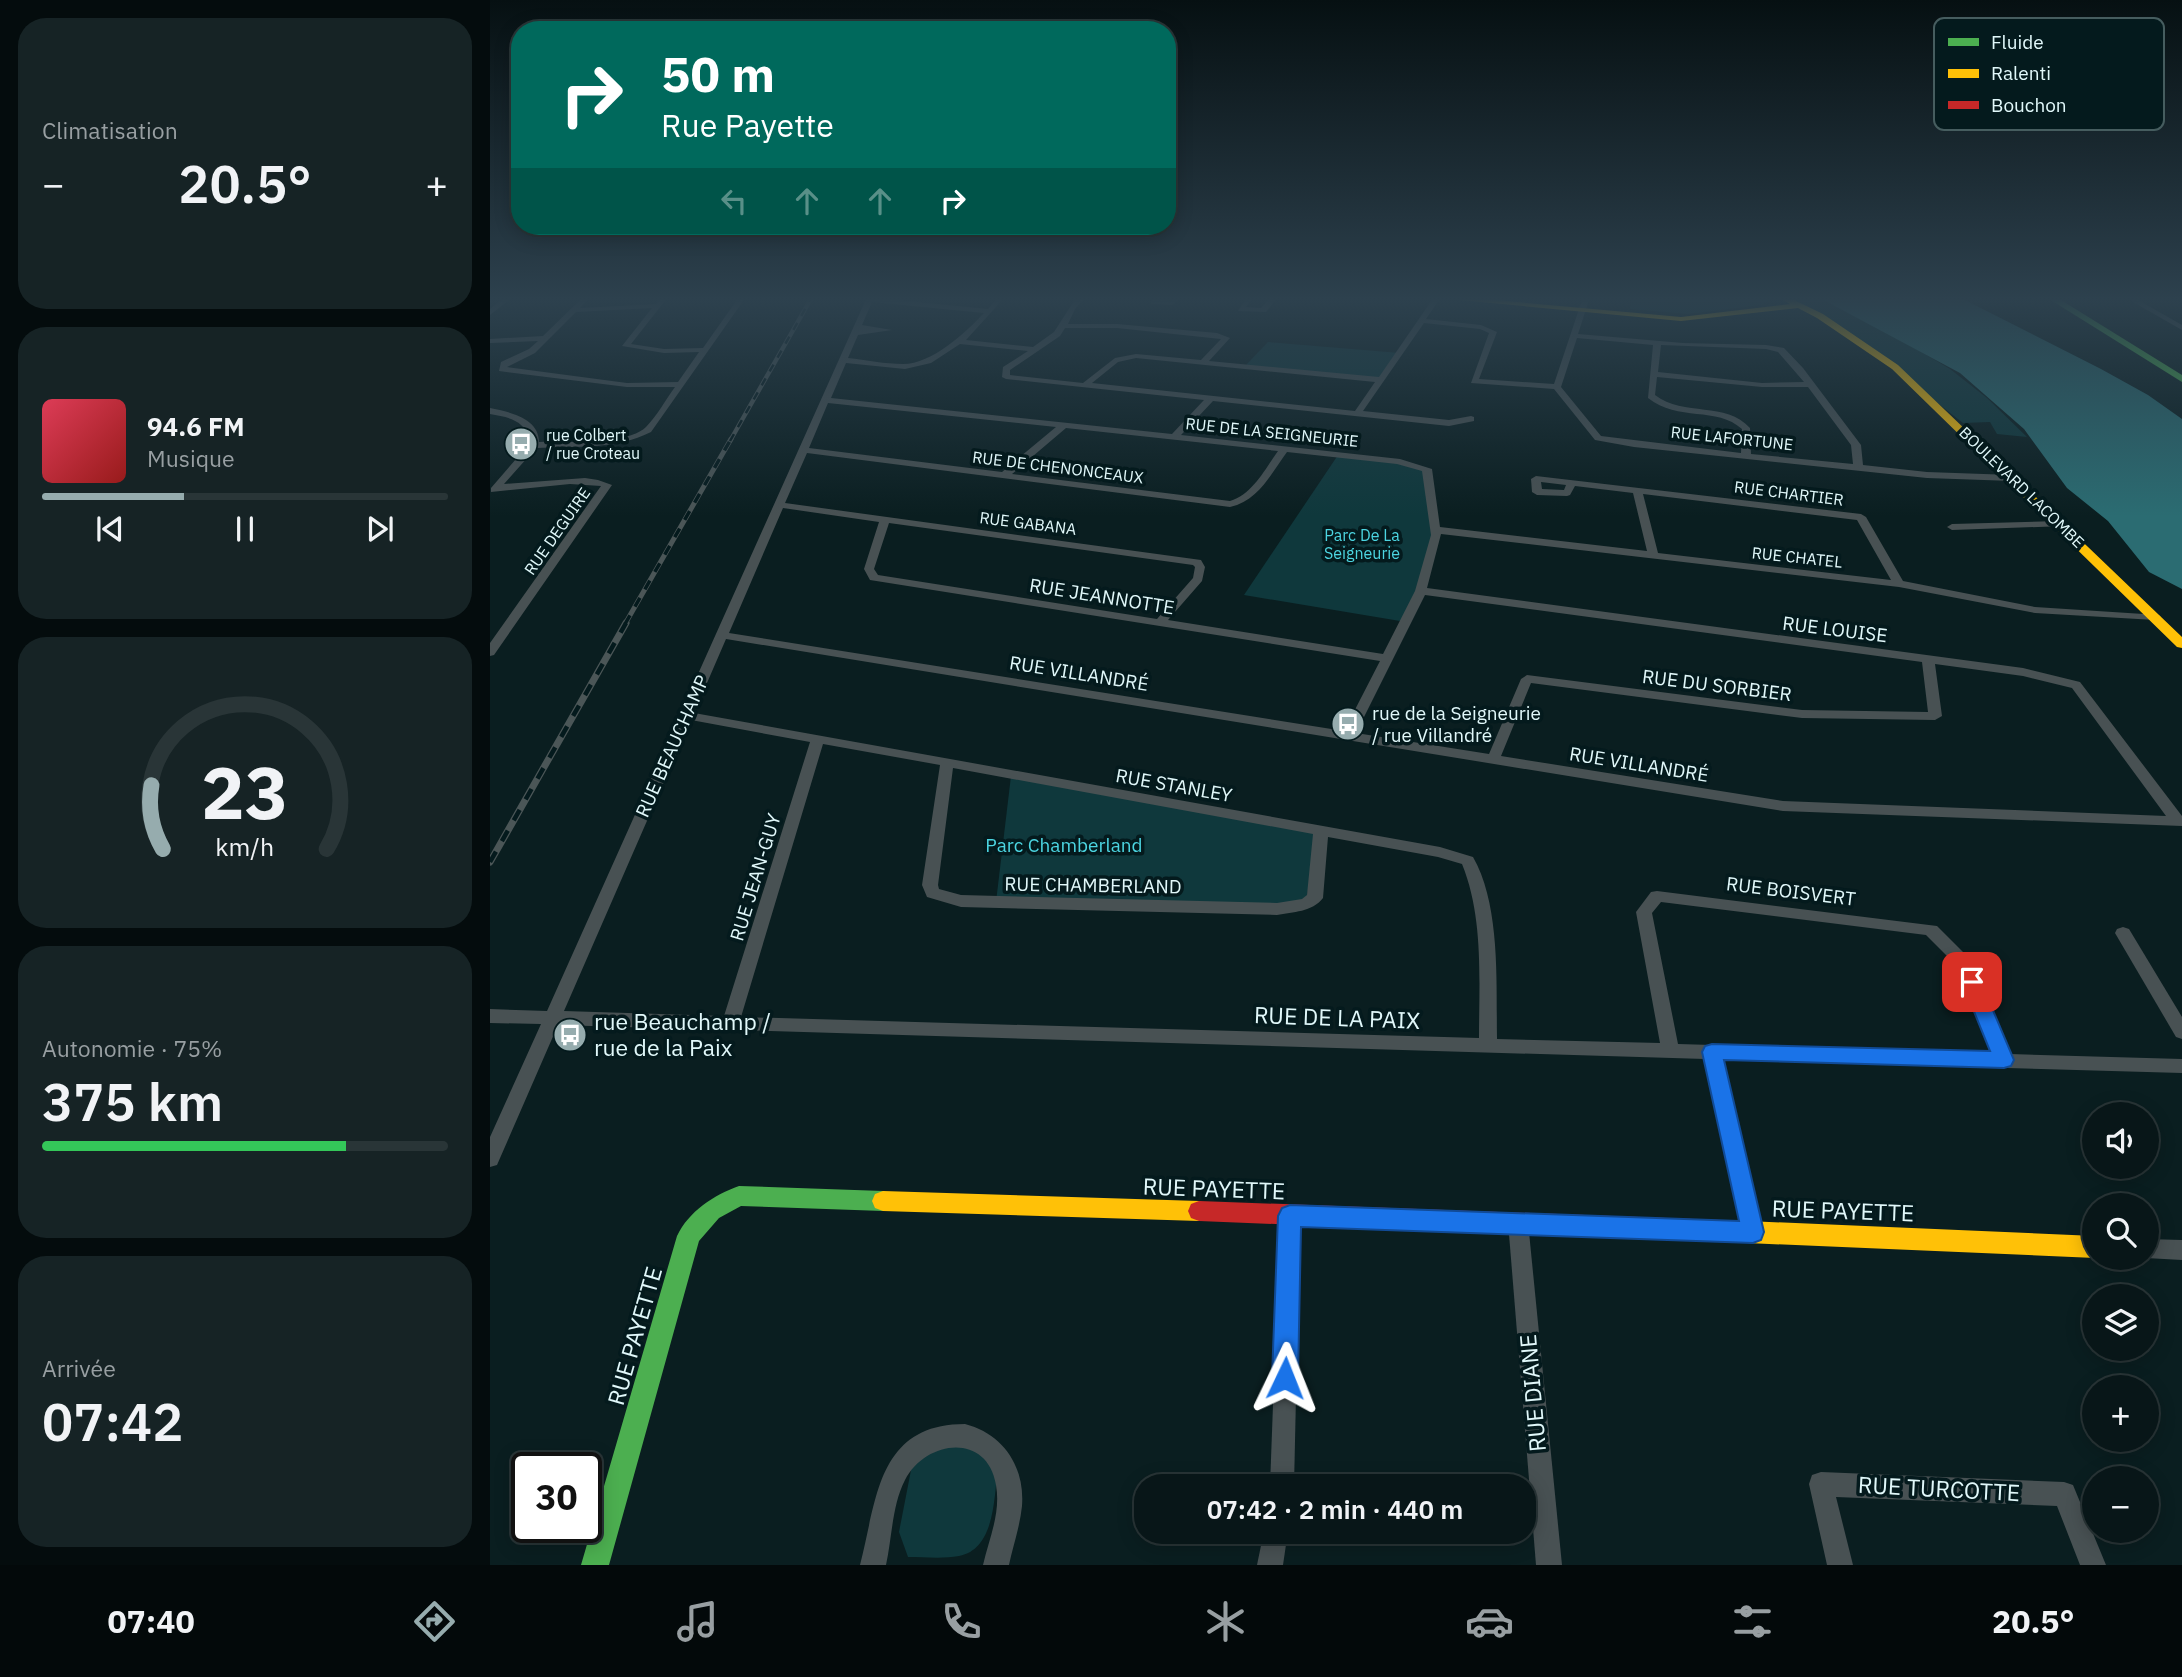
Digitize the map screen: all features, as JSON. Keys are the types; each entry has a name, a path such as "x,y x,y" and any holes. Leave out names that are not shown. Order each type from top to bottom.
{"street":[{"path":"510,370 627,385 681,384"},
{"path":"533,445 641,435 648,430 691,370"},
{"name":"RUE BEAUCHAMP","path":"490,1159 839,370"},
{"path":"1006,370 1006,377 1210,399 1449,423 1471,419"},
{"path":"1085,385 1104,370"},
{"path":"1282,370 1381,380"},
{"path":"1358,413 1388,370"},
{"path":"1478,370 1474,381 1557,387 1563,370"},
{"path":"1654,370 1651,396 1656,401 1674,409 1739,419 1746,428 1746,455"},
{"path":"1799,370 1856,445 1858,467"},
{"name":"BOULEVARD LACOMBE","path":"1898,370 2182,644"},
{"path":"1653,374 1762,385 1810,384"},
{"name":"RUE LAFORTUNE","path":"1557,387 1598,438 1927,475 2012,478"},
{"path":"1174,437 1210,399"},
{"name":"RUE DE LA SEIGNEURIE","path":"826,400 1283,449 1420,465 1429,470 1435,530 1431,558 1421,592 1348,736"},
{"path":"490,411 511,415 528,423 534,435 533,445 493,491"},
{"path":"1003,476 1064,425"},
{"name":"RUE DE CHENONCEAUX","path":"803,450 1217,503 1240,503 1248,497 1283,449"},
{"name":"RUE DEGUIRE","path":"490,652 607,485 583,482 493,491"},
{"path":"1572,483 1637,490 1654,557"},
{"name":"RUE CHARTIER","path":"1637,490 1861,517 1899,584"},
{"name":"RUE GABANA","path":"779,505 1196,562 1200,568 1198,579 1159,623"},
{"name":"RUE JEANNOTTE","path":"885,520 869,569 874,578 1387,658"},
{"path":"1952,527 2060,524"},
{"name":"RUE CHATEL","path":"1435,530 1899,584 2035,610 2155,617"},
{"name":"RUE LOUISE","path":"1421,592 2023,673 2076,685 2180,821"},
{"name":"RUE VILLANDRÉ","path":"721,635 1796,807 2180,821"},
{"name":"RUE DU SORBIER","path":"1493,760 1527,679 1802,714 1935,716 1928,660"},
{"name":"RUE STANLEY","path":"686,715 1440,852 1468,861 1476,874 1484,938 1488,1047"},
{"name":"RUE JEAN-GUY","path":"730,1025 817,740"},
{"name":"RUE CHAMBERLAND","path":"947,764 930,885 933,893 961,901 1277,909 1307,904 1315,898 1321,831"},
{"name":"RUE BOISVERT","path":"1671,1052 1644,912 1657,896 1931,930 1962,961 2004,1060"},
{"path":"2123,933 2182,1032"},
{"name":"RUE DE LA PAIX","path":"490,1016 551,1020 2182,1066"},
{"path":"1712,1052 1753,1232"},
{"name":"RUE PAYETTE","path":"595,1565 689,1236 704,1215 720,1202 740,1196 1518,1222 2082,1246"},
{"path":"1282,1474 1290,1216"},
{"name":"RUE DIANE","path":"1518,1222 1549,1565"},
{"path":"2159,1249 2182,1250"},
{"path":"873,1565 891,1482 907,1457 936,1437 964,1435 990,1445 1004,1466 1010,1498 996,1565"},
{"name":"RUE TURCOTTE","path":"1840,1565 1821,1484 2064,1494 2093,1565"},
{"path":"1270,1565 1274,1544"}],"green space":[{"path":"1284,370 1388,370 1381,380"},
{"path":"1896,370 1951,370 1987,398 2027,437 1997,434 1990,422 1963,423"},
{"name":"Parc De La Seigneurie","path":"1338,455 1398,461 1427,468 1436,537 1406,622 1244,595"},
{"name":"Parc Chamberland","path":"1011,776 1321,831 1305,904 996,902"},
{"path":"967,1442 998,1466 994,1505 987,1532 971,1551 959,1556 908,1557 899,1532 912,1465 932,1447"}],"shaded area":[{"path":"1954,370 2103,370 2148,395 2182,419 2182,589 2149,572 2108,521 2067,488 2024,429"}],"railway":[{"path":"730,441 770,370"},
{"path":"625,624 731,439"},
{"path":"490,862 626,623"}],"traffic: fast":[{"path":"2168,370 2182,379"},
{"path":"595,1565 689,1236 711,1211 739,1196 883,1201"}],"traffic: slow":[{"path":"1898,370 2182,644"},
{"path":"883,1201 1199,1211"},
{"path":"1747,1232 2082,1246"}],"traffic: jam":[{"path":"1199,1211 1747,1232"}],"place":[{"name":"rue Colbert / rue Croteau","path":"521,444"},
{"name":"rue de la Seigneurie / rue Villandré","path":"1348,724"},
{"name":"rue Beauchamp / rue de la Paix","path":"570,1035"}],"route":[{"path":"1285,1378 1290,1216 1753,1232 1712,1052 2004,1060 1972,982"}]}
